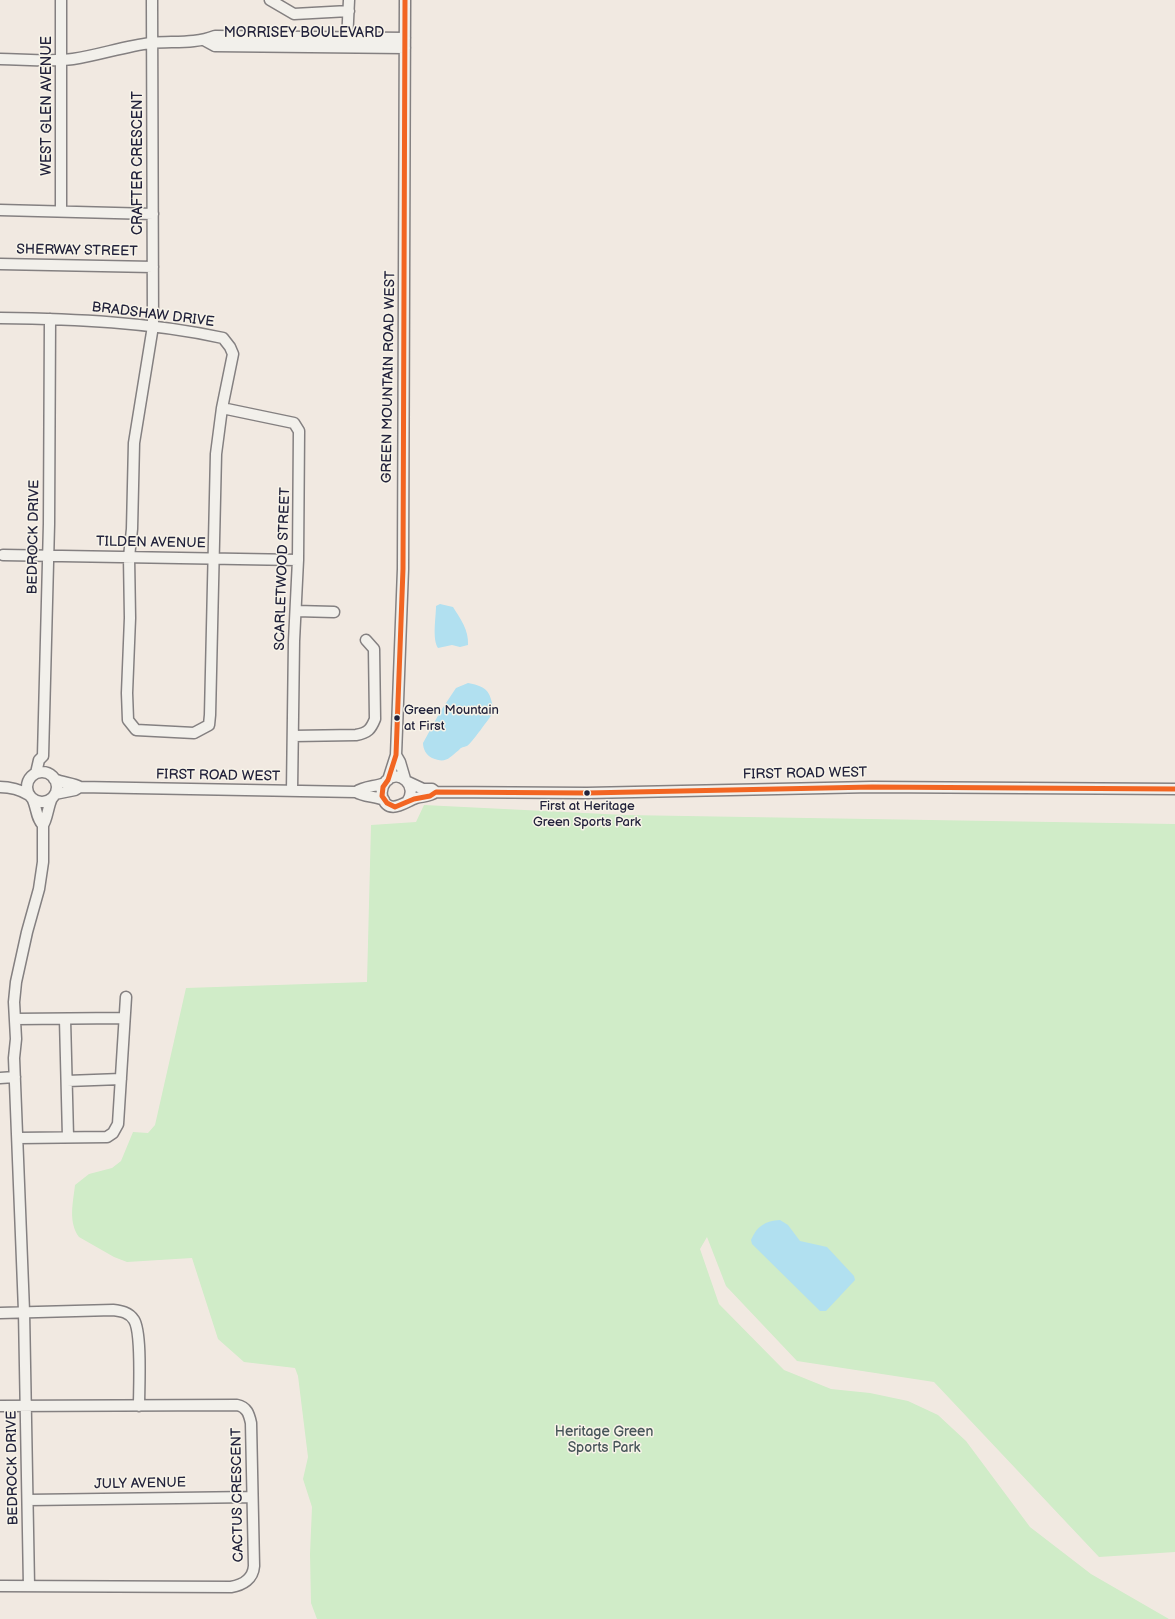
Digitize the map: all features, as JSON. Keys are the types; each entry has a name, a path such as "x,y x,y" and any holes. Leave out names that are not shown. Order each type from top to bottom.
{"street":[{"name":"WEST GLEN AVENUE","path":"61,0 61,211"},
{"name":"CRAFTER CRESCENT","path":"129,556 132,530 134,443 153,326 152,0"},
{"path":"270,0 294,14 349,11"},
{"path":"347,42 349,11 348,0"},
{"name":"GREEN MOUNTAIN ROAD WEST","path":"386,781 396,755 403,568 405,0"},
{"name":"MORRISEY BOULEVARD","path":"0,59 61,59 94,55 152,43 204,40 215,46 347,42 405,43"},
{"path":"0,210 153,214"},
{"name":"SHERWAY STREET","path":"0,264 153,266"},
{"name":"BRADSHAW DRIVE","path":"0,318 50,319 153,326 223,338 230,347 233,354 222,408 216,454 208,725 194,733 136,730 128,720 129,556"},
{"name":"BEDROCK DRIVE","path":"32,776 43,756 48,556 50,319"},
{"name":"SCARLETWOOD STREET","path":"222,408 294,423 299,431 298,560 294,641 292,791"},
{"name":"TILDEN AVENUE","path":"4,555 298,560"},
{"path":"296,611 334,612"},
{"path":"293,736 356,735 362,734 371,729 375,719 374,649 366,640"},
{"name":"GREEN MOUNTAIN ROAD WEST","path":"396,755 400,762 406,781"},
{"name":"BEDROCK DRIVE","path":"43,756 47,760 47,765 53,777"},
{"name":"FIRST ROAD WEST","path":"3,787 32,776 46,773 63,783 76,784 80,787 356,792 362,796 370,796 384,800"},
{"path":"31,797 27,790 32,776"},
{"path":"53,777 56,789 53,796"},
{"path":"396,777 406,781 411,790 410,799 404,805 395,807 391,806 384,800 382,791 386,781 396,777"},
{"name":"FIRST ROAD WEST","path":"356,792 361,788 377,786 386,781"},
{"name":"FIRST ROAD WEST","path":"406,781 423,788 432,789 436,792 587,793 872,787 1175,789"},
{"name":"FIRST ROAD WEST","path":"3,787 22,791 42,802 53,796 75,790 80,787"},
{"name":"FIRST ROAD WEST","path":"407,802 414,798 430,796 436,792"},
{"name":"BEDROCK DRIVE","path":"29,1586 24,1311 15,1077 14,1002 16,982 39,889 43,862 43,825 46,821 46,813 53,796"},
{"name":"BEDROCK DRIVE","path":"31,797 36,806 39,821 43,825"},
{"path":"18,1138 107,1137 113,1134 118,1124 126,997"},
{"path":"15,1019 124,1018"},
{"path":"65,1019 68,1137"},
{"path":"0,1078 15,1077"},
{"path":"67,1081 121,1079"},
{"path":"0,1313 24,1311 121,1310 130,1315 134,1320 138,1334 139,1406"},
{"name":"CACTUS CRESCENT","path":"0,1406 237,1405 244,1408 249,1414 254,1569 249,1579 242,1584 231,1587 29,1586"},
{"name":"JULY AVENUE","path":"28,1500 252,1497"},
{"path":"0,1586 29,1586"}],"green space":[{"name":"Heritage Green Sports Park","path":"424,805 625,815 1175,824 1175,1552 1099,1557 934,1382 797,1361 726,1286 707,1237 700,1249 719,1304 784,1370 831,1389 870,1393 908,1401 938,1415 966,1441 1030,1527 1091,1574 1169,1619 317,1619 311,1603 310,1554 312,1507 303,1479 308,1457 298,1376 295,1368 244,1362 218,1339 192,1258 127,1262 114,1257 79,1237 73,1225 72,1205 75,1185 89,1174 112,1168 121,1161 133,1132 148,1133 155,1125 186,988 367,982 371,825 416,822"}],"water":[{"path":"440,604 453,607 466,629 468,645 460,647 452,645 438,648 435,639 436,606"},
{"path":"468,683 480,686 490,695 494,712 467,746 461,748 447,759 437,760 432,758 425,752 423,743 440,712 456,688"},
{"path":"780,1220 788,1225 800,1241 827,1247 854,1276 855,1280 826,1311 820,1311 752,1244 751,1240 756,1231 762,1225"}],"transit line":[{"path":"405,0 403,569 396,755 388,780 383,787 382,796 387,803 395,807 414,799 430,796 436,792 587,793 872,787 1175,789"}],"place":[{"name":"Green Mountain at First","path":"397,718"},
{"name":"First at Heritage Green Sports Park","path":"587,793"}]}
